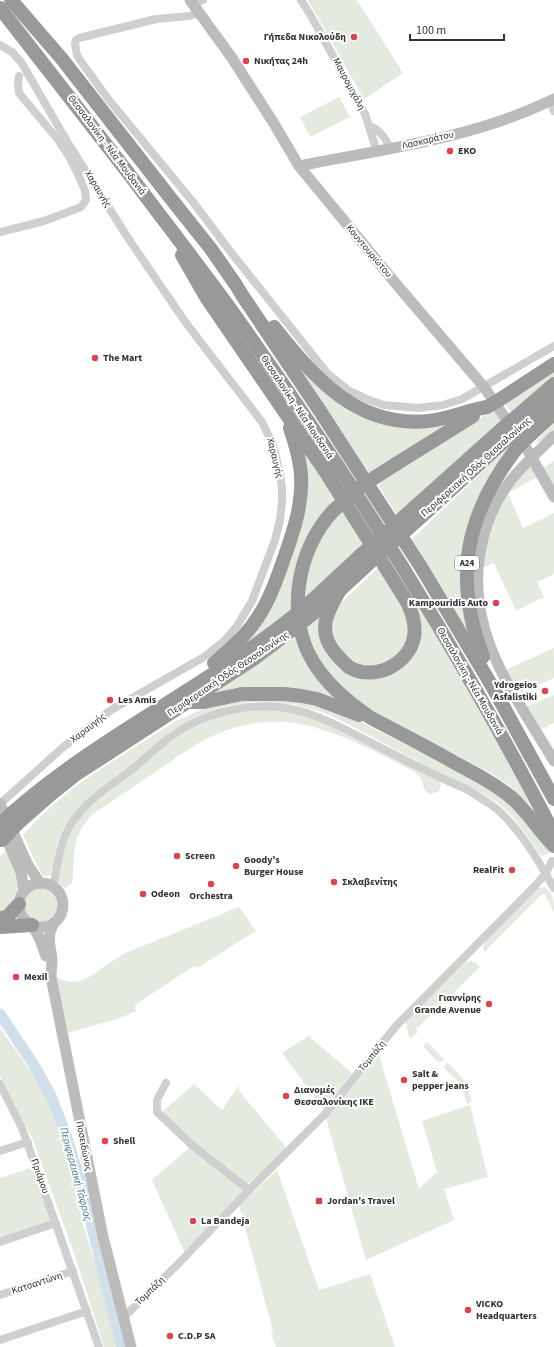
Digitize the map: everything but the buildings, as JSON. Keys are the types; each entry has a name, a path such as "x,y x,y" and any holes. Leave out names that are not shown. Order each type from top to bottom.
{"highway":[{"name":"Θεσσαλονίκη - Νέα Μουδανιά","path":"11,0 62,59 211,250 271,336 421,567 492,686 554,799"},
{"name":"Θεσσαλονίκη - Νέα Μουδανιά","path":"0,8 157,211 235,315 306,419 414,585 465,671 554,834"},
{"path":"157,211 206,298 286,414 366,536 410,609 414,628 414,638 411,646 399,662 390,668 381,671 363,672 349,667 331,648 327,640 325,624 329,608 340,590"},
{"path":"236,285 247,294 307,367 332,391 348,402 385,418 414,421 437,420 463,414 472,409 487,407"},
{"path":"554,364 360,487 334,510 312,540 302,565 298,593 299,619 307,648 314,663 323,676 345,699 371,718 481,777 502,790 521,806 554,846"},
{"name":"Περιφερειακή Οδός Θεσσαλονίκης","path":"522,426 554,384"},
{"name":"Περιφερειακή Οδός Θεσσαλονίκης","path":"305,614 419,511 510,438 554,398"},
{"name":"Α24","path":"492,686 476,636 466,589 467,558 473,530 481,506 497,477 510,438 522,426 554,413"},
{"path":"286,414 296,447 301,476 299,509 287,550 270,594 258,618 241,639 208,668 188,695 204,702 242,694 284,694 302,696 317,699 348,712 371,718"},
{"name":"Περιφερειακή Οδός Θεσσαλονίκης","path":"1,841 15,818 51,780 82,758 188,695 250,649 291,625 340,590 364,560"},
{"name":"Περιφερειακή Οδός Θεσσαλονίκης","path":"0,825 15,818"},
{"path":"0,919 8,916 19,904"},
{"path":"0,927 32,925"}],"street":[{"name":"Μαυρομιχάλη","path":"301,0 365,114 377,152"},
{"path":"197,4 184,17 148,20 79,38 75,42 77,55 89,74 109,100 193,202 279,314 327,373 348,390 384,405 410,408 433,407 462,399 554,346"},
{"name":"Κουντουριώτου","path":"197,4 273,122 299,166 397,285 484,387 528,450 554,497"},
{"name":"Χαραυγής","path":"0,45 12,52 21,62 68,143 128,238 186,323 262,422 273,445 282,487 280,520 275,540 264,570 252,601 237,626 224,641 204,657 111,710 61,749 0,804"},
{"path":"0,232 44,221 81,207 86,200 85,191 68,155 59,141 19,93 19,76"},
{"name":"Λασκαράτου","path":"299,166 377,152 470,130 553,104"},
{"path":"370,126 376,129 384,137 391,149"},
{"path":"554,436 511,480 500,497 491,514 484,533 477,566 477,594 479,608 483,627 494,656 509,685 554,761"},
{"path":"53,886 64,837 72,821 83,809 164,742 190,725 210,715 254,707 278,707 314,715 334,724 466,789 497,809 509,821 529,846 554,888"},
{"path":"0,804 28,865 40,883"},
{"path":"0,825 21,872 24,890"},
{"name":"Τομπάζη","path":"123,1318 325,1114 396,1026 500,922 546,873 552,861"},
{"path":"40,883 53,886 60,894 64,907 61,917 53,925 43,927 32,925 26,921 21,914 19,904 20,897 24,890 31,885 40,883"},
{"path":"32,925 39,937 49,964 52,967"},
{"name":"Ποσειδώνος","path":"53,925 49,940 52,962 51,977 103,1237 131,1347"},
{"path":"166,1083 157,1100 157,1112 192,1145 249,1190"},
{"name":"Πριάμου","path":"0,1084 28,1142 99,1347"},
{"path":"0,1151 28,1142"},
{"path":"0,1242 56,1223"},
{"name":"Κατσαντώνη","path":"0,1295 73,1270"},
{"path":"0,1340 87,1311"}],"shaded area":[{"name":"Γήπεδα Νικολούδη","path":"308,0 357,0 403,73 364,99"},
{"path":"339,97 350,117 310,137 300,117"},
{"path":"212,293 306,429 394,565 484,714 533,808 510,786 494,775 367,708 343,690 323,665 307,629 325,611 328,652 378,677 420,633"},
{"path":"296,364 335,400 446,426 370,474"},
{"path":"554,372 554,377 512,413 505,404"},
{"path":"495,409 503,420 397,515 378,485 403,466"},
{"path":"554,421 554,431 534,444"},
{"path":"527,429 506,457 468,633 412,539"},
{"path":"303,448 337,498 316,522 302,549 294,579 291,610 246,645 246,642 304,518 308,493"},
{"path":"554,461 554,491 541,469"},
{"path":"531,464 538,477 508,493 523,528 554,513 554,574 537,582 544,597 516,611 494,563 479,570 486,537 495,515 500,505 514,483"},
{"path":"344,509 365,544 304,599 306,579 318,540"},
{"path":"381,565 405,608 409,624 407,640 392,662 369,669 346,659 333,637 331,628 335,610"},
{"path":"297,636 339,701 212,696 217,689"},
{"path":"554,648 554,678 520,693 505,670"},
{"path":"554,695 554,723 541,729 527,706"},
{"path":"289,698 343,713 498,791 549,847 550,853 541,856 514,818 498,803 348,724 322,712 292,704 252,702 232,705 200,716 115,778 78,808 64,827 58,841 51,874 46,876 42,875 23,835 44,813 73,788 176,721 201,710 223,702"},
{"path":"270,709 309,716 440,781 441,786 439,791 432,794 428,793 420,777 411,770 333,733 311,726 289,722 266,722 244,725 220,733 195,745 93,814 81,829 78,837 74,852 72,883 65,888 60,885 57,879 65,842 81,815 165,746 184,733 216,717 242,711"},
{"path":"8,848 20,875 19,887 15,893 11,907 0,914 0,857"},
{"path":"42,886 55,892 61,905 55,918 42,924 29,918 23,905 29,892"},
{"path":"545,887 552,895 554,902 554,913 545,895 541,895 484,952 483,945 494,932 539,888"},
{"path":"239,907 256,931 197,968 194,966 135,1005 136,1011 120,1018 68,1033 53,975 63,980 72,982 81,981 123,954"},
{"path":"471,961 480,967 416,1029 418,1032 410,1039 406,1021 466,962"},
{"path":"0,1028 34,1076 47,1098 57,1125 71,1169 81,1217 118,1347 104,1347 75,1256 33,1140 0,1076"},
{"path":"310,1035 312,1039 352,1073 324,1110 282,1053"},
{"path":"427,1042 445,1060 438,1062 423,1046"},
{"path":"379,1055 419,1189 437,1172 422,1121 470,1105 488,1177 444,1189 454,1220 366,1260 326,1118"},
{"path":"448,1063 466,1082 472,1102 467,1104 461,1084 443,1067"},
{"path":"194,1084 222,1110 239,1085 239,1090 243,1096 285,1146 284,1152 248,1184 192,1141 161,1113"},
{"name":"La Bandeja","path":"191,1146 245,1189 185,1253 152,1180"},
{"path":"33,1167 53,1222 0,1240 0,1178"},
{"path":"277,1170 319,1290 370,1274 395,1347 276,1347 271,1333 273,1331 239,1205"}],"waterway":[{"name":"Περιφερειακή Τάφρος","path":"0,1014 34,1065 51,1096 65,1132 80,1180 122,1347"}],"place":[{"name":"Γήπεδα Νικολούδη","path":"354,37"},
{"name":"Νικήτας 24h","path":"246,61"},
{"name":"EKO","path":"450,151"},
{"name":"The Mart","path":"95,358"},
{"name":"Kampouridis Auto","path":"496,603"},
{"name":"Ydrogeios Asfalistiki","path":"545,691"},
{"name":"Les Amis","path":"110,700"},
{"name":"Screen","path":"177,856"},
{"name":"Goody's Burger House","path":"236,866"},
{"name":"RealFit","path":"512,870"},
{"name":"Σκλαβενίτης","path":"334,882"},
{"name":"Orchestra","path":"211,884"},
{"name":"Odeon","path":"143,894"},
{"name":"Mexil","path":"16,977"},
{"name":"Γιαννίρης Grande Avenue","path":"489,1004"},
{"name":"Salt & pepper jeans","path":"404,1080"},
{"name":"Διανομές Θεσσαλονίκης ΙΚΕ","path":"286,1096"},
{"name":"Shell","path":"105,1141"},
{"name":"Jordan's Travel","path":"319,1201"},
{"name":"La Bandeja","path":"193,1221"},
{"name":"VICKO Headquarters","path":"468,1310"},
{"name":"C.D.P SA","path":"170,1336"}]}
